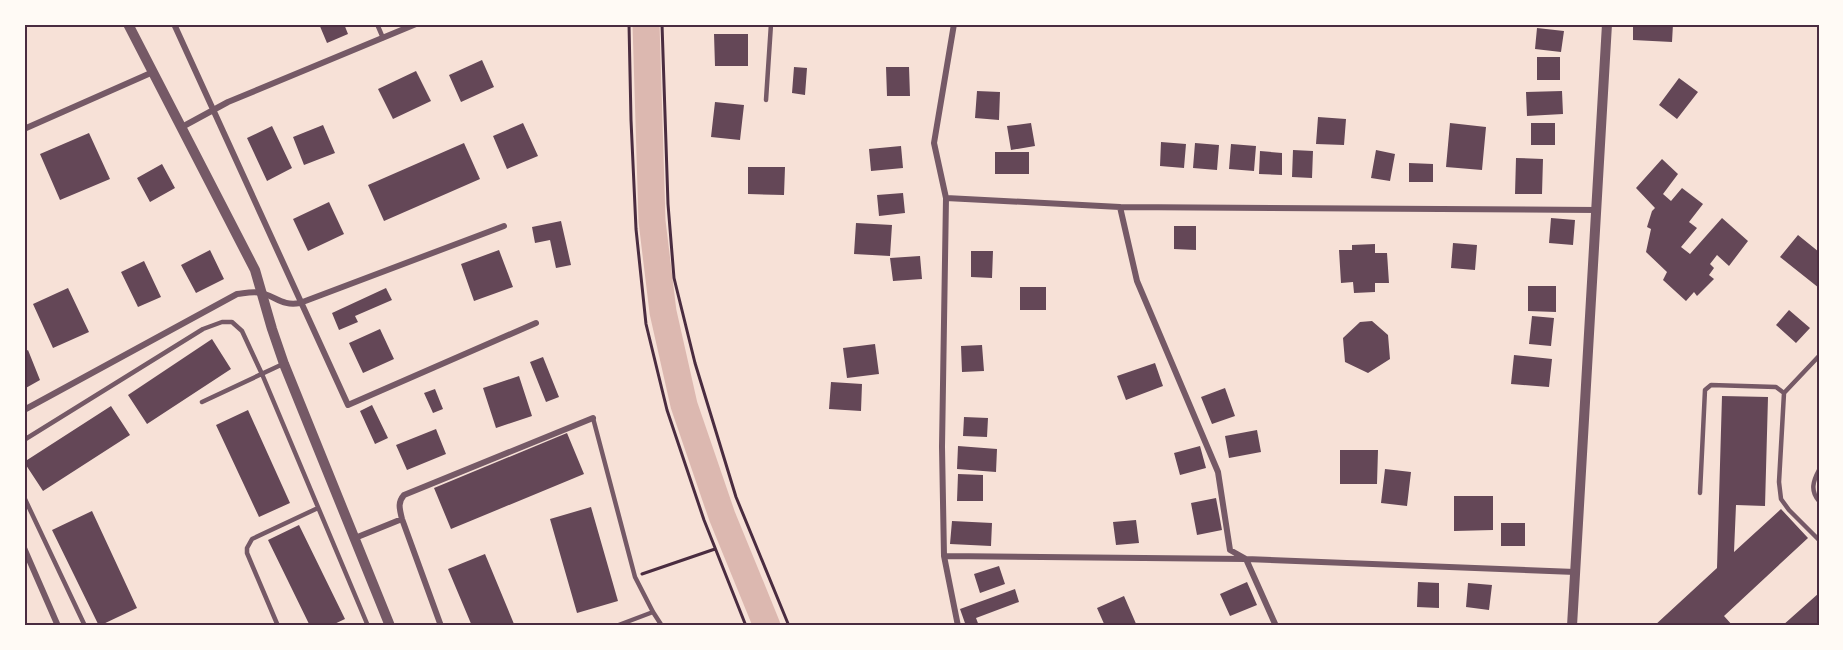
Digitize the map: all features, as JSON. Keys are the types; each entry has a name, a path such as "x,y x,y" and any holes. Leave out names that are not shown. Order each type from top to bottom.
{"street":[{"path":"128,24 255,270 284,364 390,626"},
{"path":"174,24 348,405 536,322"},
{"path":"182,127 228,102 416,24"},
{"path":"954,24 934,143 946,198 942,447 944,556 958,626"},
{"path":"1572,626 1607,24"},
{"path":"24,129 153,72"},
{"path":"946,198 1120,207 1597,210"},
{"path":"1120,207 1137,281 1218,472 1230,550 1246,559 1276,626"},
{"path":"24,410 237,294 251,292 263,294 289,305 300,303 504,226"},
{"path":"441,626 402,519 399,502 404,495 593,418"},
{"path":"355,538 402,519"},
{"path":"24,549 58,626"},
{"path":"944,556 1246,559 1575,572"}],"lane":[{"path":"377,24 383,38"},
{"path":"766,100 771,24"},
{"path":"24,440 203,329 222,322 232,322 242,332 262,374 368,626"},
{"path":"1819,356 1784,393 1779,482 1781,499 1819,540"},
{"path":"202,402 284,364"},
{"path":"1700,494 1705,390 1711,385 1776,387 1784,393"},
{"path":"593,418 635,577 662,626"},
{"path":"1819,470 1813,482 1814,496 1819,501"},
{"path":"24,497 85,626"},
{"path":"278,626 247,553 247,548 252,539 318,508"},
{"path":"616,626 624,625 653,612"}],"path":[{"path":"629,24 636,229 646,324 667,410 715,549 746,626"},
{"path":"662,24 668,204 674,278 695,363 736,497 789,626"},
{"path":"635,577 715,549"}],"building":[{"path":"319,24 344,24 348,34 327,43"},
{"path":"1633,24 1673,24 1672,42 1633,40"},
{"path":"1537,28 1564,31 1561,52 1535,49"},
{"path":"714,34 748,34 748,66 715,66"},
{"path":"1537,57 1560,57 1560,80 1537,80"},
{"path":"482,60 494,87 461,102 449,75"},
{"path":"794,67 807,68 805,95 792,93"},
{"path":"886,67 909,67 910,96 887,96"},
{"path":"416,71 431,101 393,119 378,89"},
{"path":"1679,78 1698,92 1677,119 1659,105"},
{"path":"977,91 1000,92 999,120 975,118"},
{"path":"1562,91 1563,114 1527,116 1526,92"},
{"path":"715,102 744,105 740,140 711,137"},
{"path":"1318,117 1346,119 1344,145 1316,144"},
{"path":"523,123 538,156 507,169 493,136"},
{"path":"1031,123 1035,146 1011,150 1007,126"},
{"path":"1450,123 1486,127 1482,170 1446,167"},
{"path":"1531,123 1555,123 1555,145 1531,145"},
{"path":"323,125 335,153 304,165 293,137"},
{"path":"272,126 292,168 267,181 247,138"},
{"path":"89,133 110,179 60,200 40,154"},
{"path":"1161,142 1186,144 1184,168 1160,166"},
{"path":"464,143 480,179 384,221 368,185"},
{"path":"1195,143 1219,145 1217,170 1193,168"},
{"path":"1231,144 1256,146 1254,171 1229,169"},
{"path":"901,146 903,168 871,171 869,149"},
{"path":"1293,150 1313,151 1312,178 1292,177"},
{"path":"1376,150 1395,154 1390,181 1371,178"},
{"path":"1260,151 1282,153 1282,175 1259,174"},
{"path":"995,152 1029,152 1029,174 995,174"},
{"path":"1516,158 1543,159 1542,194 1515,194"},
{"path":"1662,159 1678,174 1663,194 1671,201 1682,188 1703,204 1689,222 1697,228 1681,247 1690,254 1722,218 1748,241 1729,266 1717,255 1710,264 1714,268 1709,275 1714,279 1697,296 1694,292 1686,301 1663,280 1667,272 1646,252 1651,229 1647,227 1655,208 1636,188"},
{"path":"1409,163 1433,164 1433,182 1409,182"},
{"path":"162,164 175,188 150,202 137,178"},
{"path":"748,167 785,167 784,195 748,194"},
{"path":"903,193 905,213 879,216 877,195"},
{"path":"329,202 344,234 308,251 293,219"},
{"path":"1551,218 1575,220 1573,245 1549,243"},
{"path":"561,221 571,265 556,268 550,240 535,243 532,227"},
{"path":"856,223 892,225 890,256 854,254"},
{"path":"1174,226 1196,226 1196,250 1174,249"},
{"path":"1798,235 1819,252 1819,288 1780,257"},
{"path":"1453,243 1477,245 1475,270 1451,268"},
{"path":"1375,244 1375,253 1387,253 1389,283 1375,283 1375,292 1354,293 1353,282 1341,283 1339,250 1352,250 1352,245"},
{"path":"210,250 224,279 196,293 181,265"},
{"path":"499,250 513,287 474,301 461,264"},
{"path":"971,251 993,251 992,278 971,277"},
{"path":"920,256 922,279 893,281 890,258"},
{"path":"144,261 161,297 138,307 121,272"},
{"path":"1528,286 1556,286 1556,312 1528,311"},
{"path":"1020,287 1046,287 1046,310 1020,310"},
{"path":"68,288 89,332 53,348 33,304"},
{"path":"386,288 392,300 355,316 358,322 339,330 332,313"},
{"path":"1789,310 1810,328 1796,343 1776,325"},
{"path":"1532,316 1554,318 1551,346 1529,344"},
{"path":"1372,321 1388,335 1390,359 1368,373 1345,362 1343,338 1360,322"},
{"path":"380,329 394,359 363,373 349,343"},
{"path":"212,339 231,369 147,424 128,395"},
{"path":"875,344 879,374 847,378 843,348"},
{"path":"982,345 984,371 962,372 961,346"},
{"path":"28,350 40,380 24,389 24,352"},
{"path":"1514,355 1552,359 1549,387 1511,384"},
{"path":"543,357 559,397 546,402 530,362"},
{"path":"1155,363 1163,386 1126,400 1117,376"},
{"path":"519,376 532,416 496,428 483,388"},
{"path":"831,382 862,384 861,411 829,409"},
{"path":"1225,388 1235,416 1212,424 1201,397"},
{"path":"435,389 443,409 433,413 424,393"},
{"path":"1722,396 1768,397 1765,506 1736,505 1734,552 1781,509 1808,538 1724,616 1733,626 1654,626 1717,568"},
{"path":"372,405 388,438 375,444 360,411"},
{"path":"111,406 130,435 43,491 24,462"},
{"path":"248,410 290,503 259,517 216,425"},
{"path":"964,417 988,418 987,437 963,436"},
{"path":"436,429 446,454 407,470 396,445"},
{"path":"1257,430 1261,452 1229,458 1225,436"},
{"path":"567,433 584,474 451,529 434,488"},
{"path":"958,446 997,449 996,472 957,469"},
{"path":"1200,446 1206,468 1180,475 1174,453"},
{"path":"1340,450 1378,450 1377,484 1340,484"},
{"path":"1385,469 1411,472 1407,506 1381,503"},
{"path":"958,474 983,475 983,501 957,501"},
{"path":"1454,496 1493,496 1493,530 1454,531"},
{"path":"1216,498 1222,530 1197,535 1191,503"},
{"path":"591,507 618,601 577,613 550,519"},
{"path":"92,511 137,608 99,626 52,530"},
{"path":"1136,520 1139,543 1116,545 1113,522"},
{"path":"952,521 992,523 991,546 950,544"},
{"path":"1501,523 1525,523 1525,546 1501,546"},
{"path":"299,525 345,619 330,626 310,626 268,540"},
{"path":"485,554 514,624 510,626 472,626 448,569"},
{"path":"999,566 1005,584 980,593 974,574"},
{"path":"1247,582 1257,605 1230,616 1220,594"},
{"path":"1418,582 1439,583 1439,608 1417,607"},
{"path":"1468,583 1492,585 1489,610 1466,607"},
{"path":"1015,589 1019,602 976,618 979,626 966,626 960,609"},
{"path":"1819,593 1819,626 1782,626"},
{"path":"1124,596 1137,626 1105,626 1097,608"}],"waterway":[{"path":"646,24 652,221 663,312 684,405 722,516 767,626"}]}
